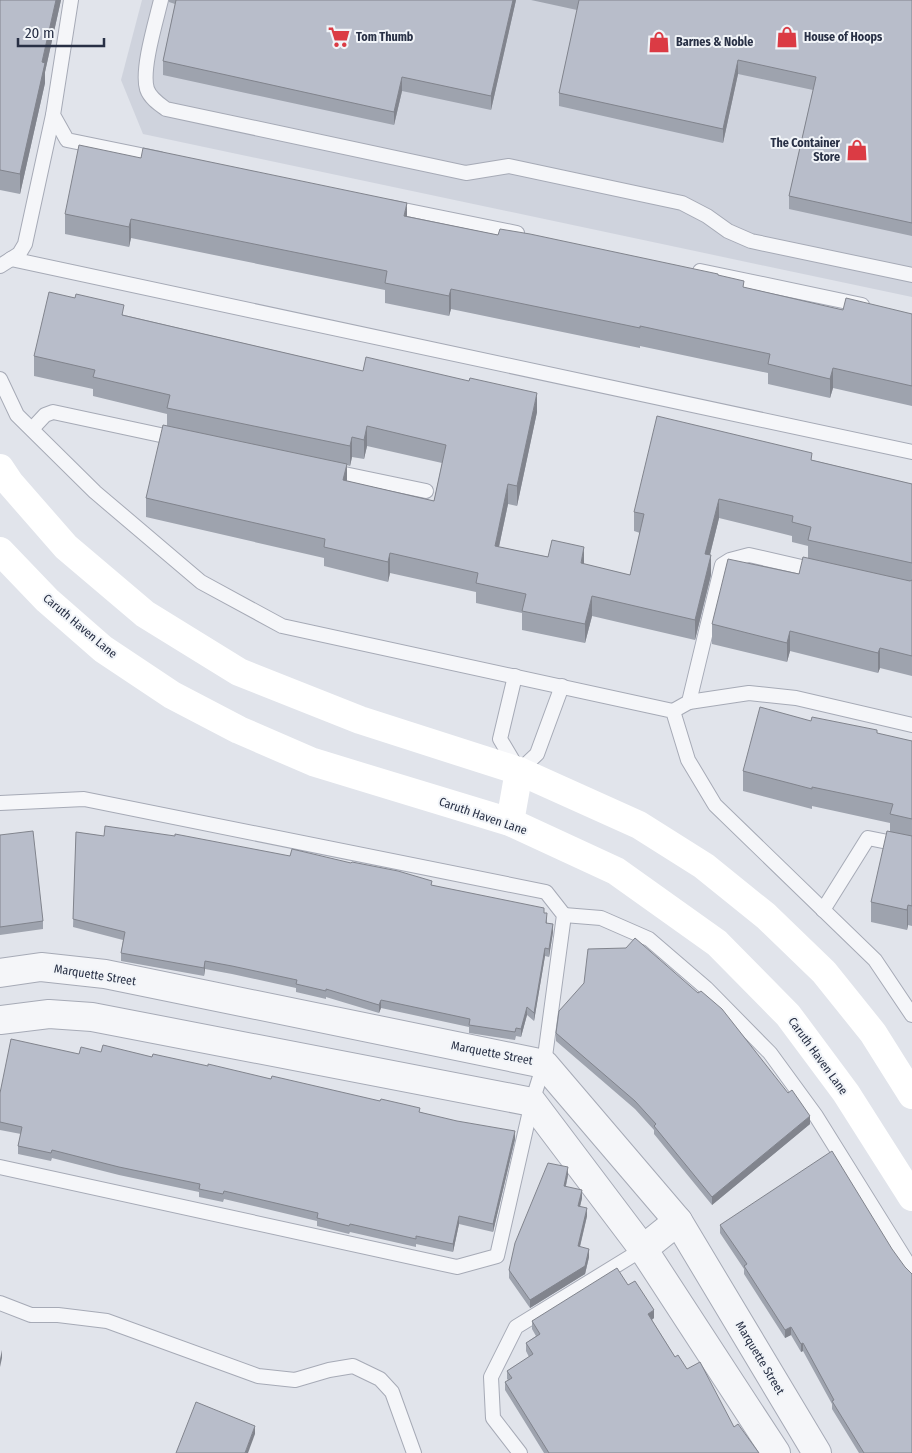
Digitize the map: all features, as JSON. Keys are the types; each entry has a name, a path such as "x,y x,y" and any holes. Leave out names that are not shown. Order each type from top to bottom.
{"main road":[{"path":"0,468 10,483 66,547 145,614 239,672 360,720 518,771 639,825 704,866 766,916 824,972 873,1033 912,1095"},
{"name":"Caruth Haven Lane","path":"0,551 47,600 103,649 172,695 238,730 313,762 510,822 616,870 717,944 788,1015 846,1093 912,1197"},
{"path":"510,822 518,771"}],"street":[{"name":"Marquette Street","path":"0,973 41,967 105,974 544,1064 678,1221 817,1453"},
{"path":"205,1039 214,997"},
{"path":"0,1020 50,1014 92,1018 532,1102 643,1249 776,1453"},
{"path":"643,1249 678,1221"}],"lane":[{"path":"6,262 19,254 25,244 53,114 71,0"},
{"path":"161,0 145,74 148,90 155,101 166,109 466,173 509,166 682,203 707,216 728,231 750,241 912,275"},
{"path":"53,114 67,140 174,162"},
{"path":"378,205 533,237"},
{"path":"6,262 912,452"},
{"path":"689,269 873,307"},
{"path":"0,380 17,415 95,492 201,582 282,626 673,711 688,702 749,693 786,697 912,725"},
{"path":"32,429 45,415 53,412 196,443"},
{"path":"321,469 426,492"},
{"path":"688,702 722,565 730,560 749,555 835,575"},
{"path":"514,676 500,739 518,771 537,754 562,686"},
{"path":"673,711 688,760 715,805 875,960 912,1015"},
{"path":"0,803 84,799 546,892 564,915 544,1064 532,1102 497,1256 457,1266 0,1167"},
{"path":"823,910 868,838 912,847"},
{"path":"564,915 601,918 649,939 706,988 763,1046 816,1116 912,1270"},
{"path":"520,1453 493,1418 491,1377 516,1327 643,1249"},
{"path":"0,1303 31,1315 58,1315 107,1321 258,1376 295,1380 329,1370 353,1366 380,1379 392,1392 414,1453"}],"shaded area":[{"path":"142,0 912,0 912,297 143,134 121,80"}],"building":[{"path":"0,0 56,0 42,62 45,63 20,174 0,170"},
{"name":"Tom Thumb","path":"176,0 513,0 491,96 402,77 394,112 163,61"},
{"path":"579,0 912,0 912,223 789,196 816,77 738,60 723,129 559,93"},
{"path":"79,145 141,158 143,148 407,203 404,216 498,235 500,229 530,234 718,274 744,281 743,287 843,310 846,298 912,314 912,386 833,368 830,379 768,364 770,354 451,289 449,296 385,283 387,271 131,219 129,227 65,214"},
{"path":"49,292 75,298 76,294 124,305 122,315 363,371 366,357 469,381 470,378 537,393 517,486 508,484 495,546 548,557 552,540 584,547 581,563 630,575 644,514 634,512 657,416 812,453 811,460 912,484 912,563 808,540 811,527 792,522 793,516 719,499 705,554 711,555 695,620 592,596 585,624 522,611 526,594 476,583 478,573 390,553 388,562 324,547 325,539 146,498 163,425 347,464 343,480 434,501 446,445 367,426 364,440 352,437 350,446 167,408 170,395 93,377 95,370 34,356"},
{"path":"803,557 912,580 912,656 880,648 878,653 790,631 787,643 712,624 728,559 799,574"},
{"path":"760,707 811,721 812,717 877,730 877,733 912,741 912,819 890,814 893,804 812,787 812,789 743,771"},
{"path":"105,826 175,836 175,834 290,856 292,849 351,863 398,871 432,881 431,885 544,908 544,913 547,913 546,923 553,924 549,949 545,948 534,1013 527,1007 521,1029 516,1028 515,1032 469,1025 470,1019 381,1000 379,1005 326,989 326,991 296,984 297,980 232,966 205,961 204,968 121,953 125,932 73,919 76,832 104,836"},
{"path":"33,831 43,921 0,927 0,835"},
{"path":"887,831 912,836 912,906 908,905 907,910 871,902"},
{"path":"635,938 698,993 701,991 722,1009 788,1093 792,1090 810,1116 712,1197 654,1126 656,1124 635,1101 556,1033 559,1011 584,983 588,949 626,948"},
{"path":"11,1039 79,1054 81,1047 101,1052 103,1045 152,1057 153,1054 208,1066 208,1064 271,1079 272,1076 380,1101 381,1099 420,1108 419,1112 515,1131 493,1224 459,1216 453,1244 416,1236 416,1239 317,1218 318,1213 224,1191 223,1194 199,1189 200,1184 119,1167 52,1150 51,1153 18,1146 22,1127 0,1122 0,1093"},
{"path":"832,1151 892,1249 912,1274 912,1453 864,1453 832,1401 834,1400 803,1343 801,1344 791,1327 785,1330 744,1266 747,1264 720,1225"},
{"path":"548,1163 568,1167 564,1186 582,1190 578,1206 587,1208 578,1246 589,1249 585,1266 530,1300 509,1270 515,1243"},
{"path":"617,1268 628,1285 635,1281 654,1310 648,1314 675,1357 678,1355 687,1369 700,1362 734,1427 738,1424 759,1453 549,1453 505,1382 512,1378 507,1371 533,1354 526,1343 540,1334 532,1321"},
{"path":"196,1402 255,1426 245,1453 176,1453"}],"place":[{"name":"Tom Thumb","path":"339,37"},
{"name":"House of Hoops","path":"787,37"},
{"name":"Barnes & Noble","path":"659,42"},
{"name":"The Container Store","path":"857,150"}]}
